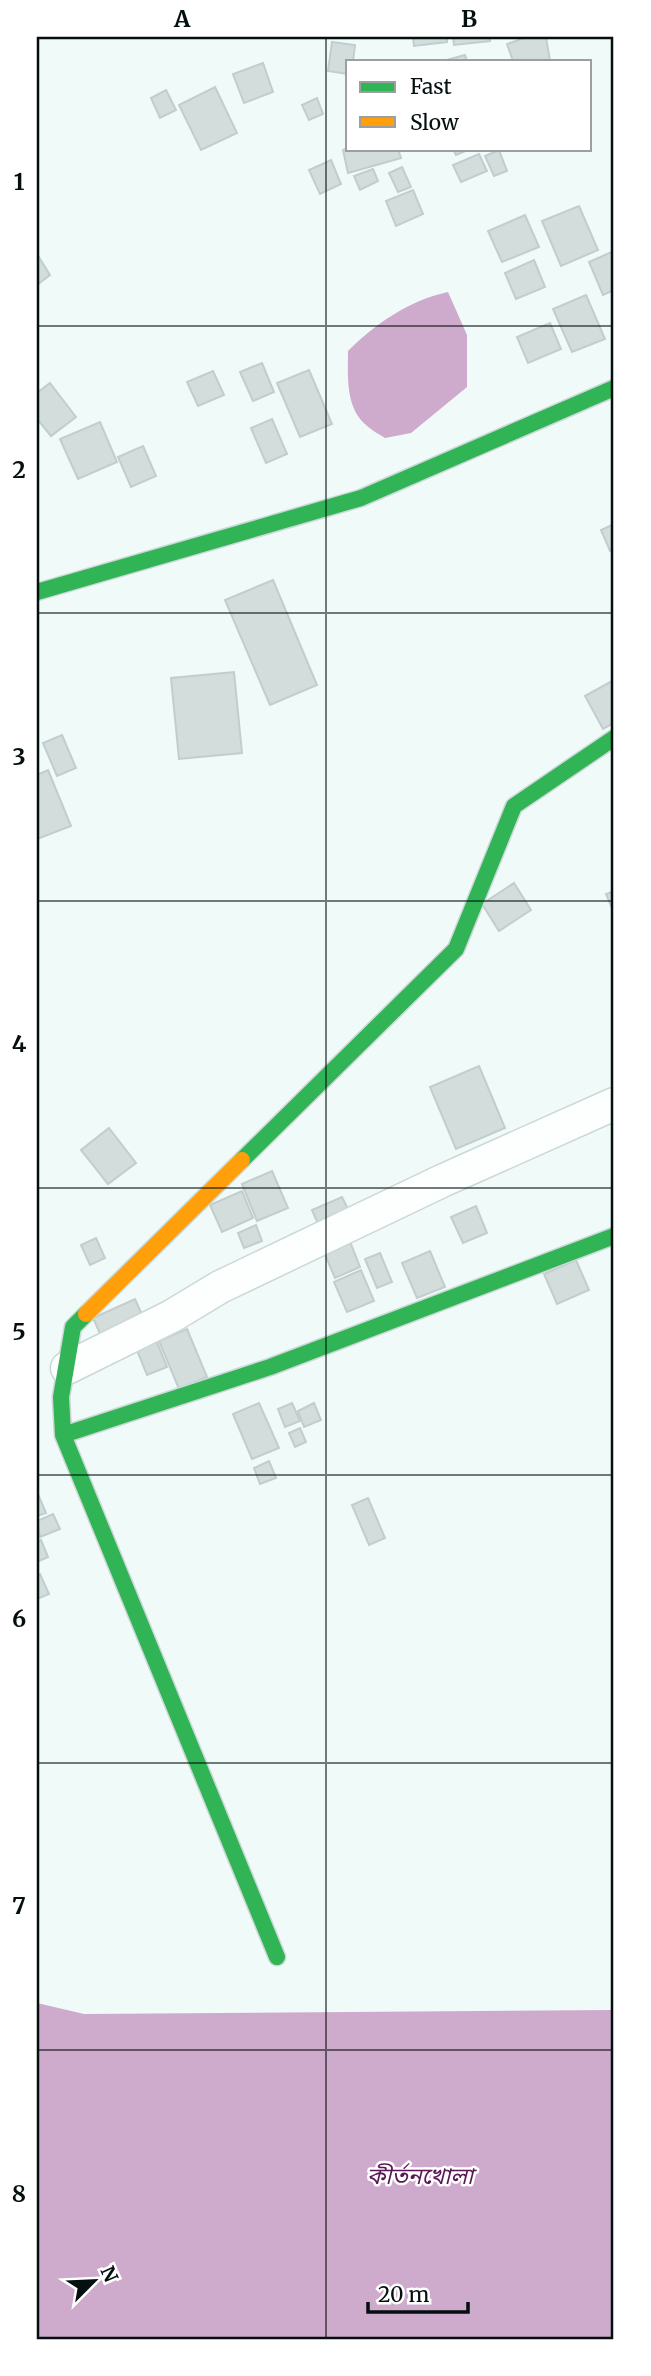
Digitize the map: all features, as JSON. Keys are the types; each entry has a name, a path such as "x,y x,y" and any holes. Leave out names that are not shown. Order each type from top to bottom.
{"street":[{"path":"37,592 361,498 614,388"},
{"path":"277,1957 63,1435 61,1396 73,1327 456,949 514,806 614,738"},
{"path":"67,1368 173,1316 220,1287 444,1180 614,1104"},
{"path":"63,1435 270,1367 614,1236"}],"water":[{"path":"448,292 467,335 467,387 411,433 385,438 366,425 354,409 349,390 348,351 394,314 420,301"},
{"name":"কীর্তনখোলা","path":"37,2003 84,2014 614,2010 614,2339 37,2339"}],"building":[{"path":"413,37 447,37 447,42 414,46"},
{"path":"453,37 490,37 490,41 454,45"},
{"path":"527,37 546,37 550,60 513,60 507,44"},
{"path":"332,42 355,45 353,60 346,60 346,74 328,71"},
{"path":"465,55 467,60 447,60"},
{"path":"263,63 273,92 244,103 233,74"},
{"path":"215,87 237,133 201,150 179,105"},
{"path":"166,90 176,110 160,118 151,98"},
{"path":"317,98 323,114 309,120 302,105"},
{"path":"343,150 398,150 401,158 348,173"},
{"path":"454,150 468,150 456,155"},
{"path":"499,150 507,171 494,176 485,156"},
{"path":"479,154 487,171 461,182 453,165"},
{"path":"331,160 341,184 320,194 309,170"},
{"path":"402,167 411,187 398,192 389,173"},
{"path":"373,169 378,181 360,190 354,176"},
{"path":"413,190 423,214 396,226 386,201"},
{"path":"579,206 598,250 561,266 542,221"},
{"path":"525,215 539,247 502,262 488,231"},
{"path":"614,251 614,290 603,295 589,262"},
{"path":"37,254 50,275 37,285"},
{"path":"534,260 545,287 516,299 505,273"},
{"path":"586,295 605,339 572,352 553,309"},
{"path":"550,323 561,349 528,363 517,337"},
{"path":"262,363 274,392 253,401 240,372"},
{"path":"309,370 332,424 300,437 277,383"},
{"path":"213,371 224,395 198,406 187,382"},
{"path":"50,383 76,417 51,436 37,419 37,393"},
{"path":"272,419 287,454 266,463 251,428"},
{"path":"100,422 117,462 78,479 60,439"},
{"path":"143,446 156,476 131,487 118,457"},
{"path":"614,524 614,549 610,551 601,530"},
{"path":"273,580 317,685 270,705 225,600"},
{"path":"234,672 242,753 179,759 171,678"},
{"path":"614,680 614,723 603,729 585,696"},
{"path":"62,735 76,768 57,776 43,743"},
{"path":"48,770 71,826 37,839 37,775"},
{"path":"514,883 531,910 499,931 482,904"},
{"path":"614,891 614,913 606,894"},
{"path":"479,1066 505,1128 456,1149 430,1087"},
{"path":"109,1128 136,1163 108,1184 81,1150"},
{"path":"272,1171 288,1208 257,1221 242,1184"},
{"path":"242,1191 253,1218 222,1232 210,1205"},
{"path":"342,1197 349,1211 318,1224 312,1210"},
{"path":"476,1206 487,1233 463,1243 451,1217"},
{"path":"256,1225 262,1241 244,1248 238,1233"},
{"path":"96,1238 105,1258 90,1265 81,1245"},
{"path":"349,1239 360,1267 335,1278 323,1250"},
{"path":"430,1251 445,1287 417,1298 402,1263"},
{"path":"380,1253 392,1282 377,1288 365,1259"},
{"path":"576,1260 589,1290 557,1304 544,1274"},
{"path":"361,1270 374,1301 347,1312 334,1282"},
{"path":"135,1299 147,1326 105,1345 93,1318"},
{"path":"187,1329 207,1377 179,1389 159,1341"},
{"path":"154,1335 167,1367 147,1375 134,1343"},
{"path":"259,1403 279,1448 252,1459 233,1414"},
{"path":"292,1403 300,1421 285,1427 278,1409"},
{"path":"314,1403 321,1420 304,1427 298,1411"},
{"path":"300,1428 306,1442 295,1447 289,1433"},
{"path":"269,1461 276,1478 260,1484 254,1468"},
{"path":"37,1492 46,1513 37,1516"},
{"path":"368,1498 385,1538 369,1545 352,1505"},
{"path":"53,1514 60,1529 40,1537 37,1521"},
{"path":"41,1540 48,1557 37,1562 37,1542"},
{"path":"40,1574 49,1594 37,1599 37,1575"}],"traffic: fast":[{"path":"37,592 361,498 614,388"},
{"path":"242,1160 456,949 514,806 614,738"},
{"path":"63,1435 270,1367 614,1236"},
{"path":"86,1314 73,1327 61,1397 63,1435 277,1957"}],"traffic: slow":[{"path":"86,1314 242,1160"}]}
